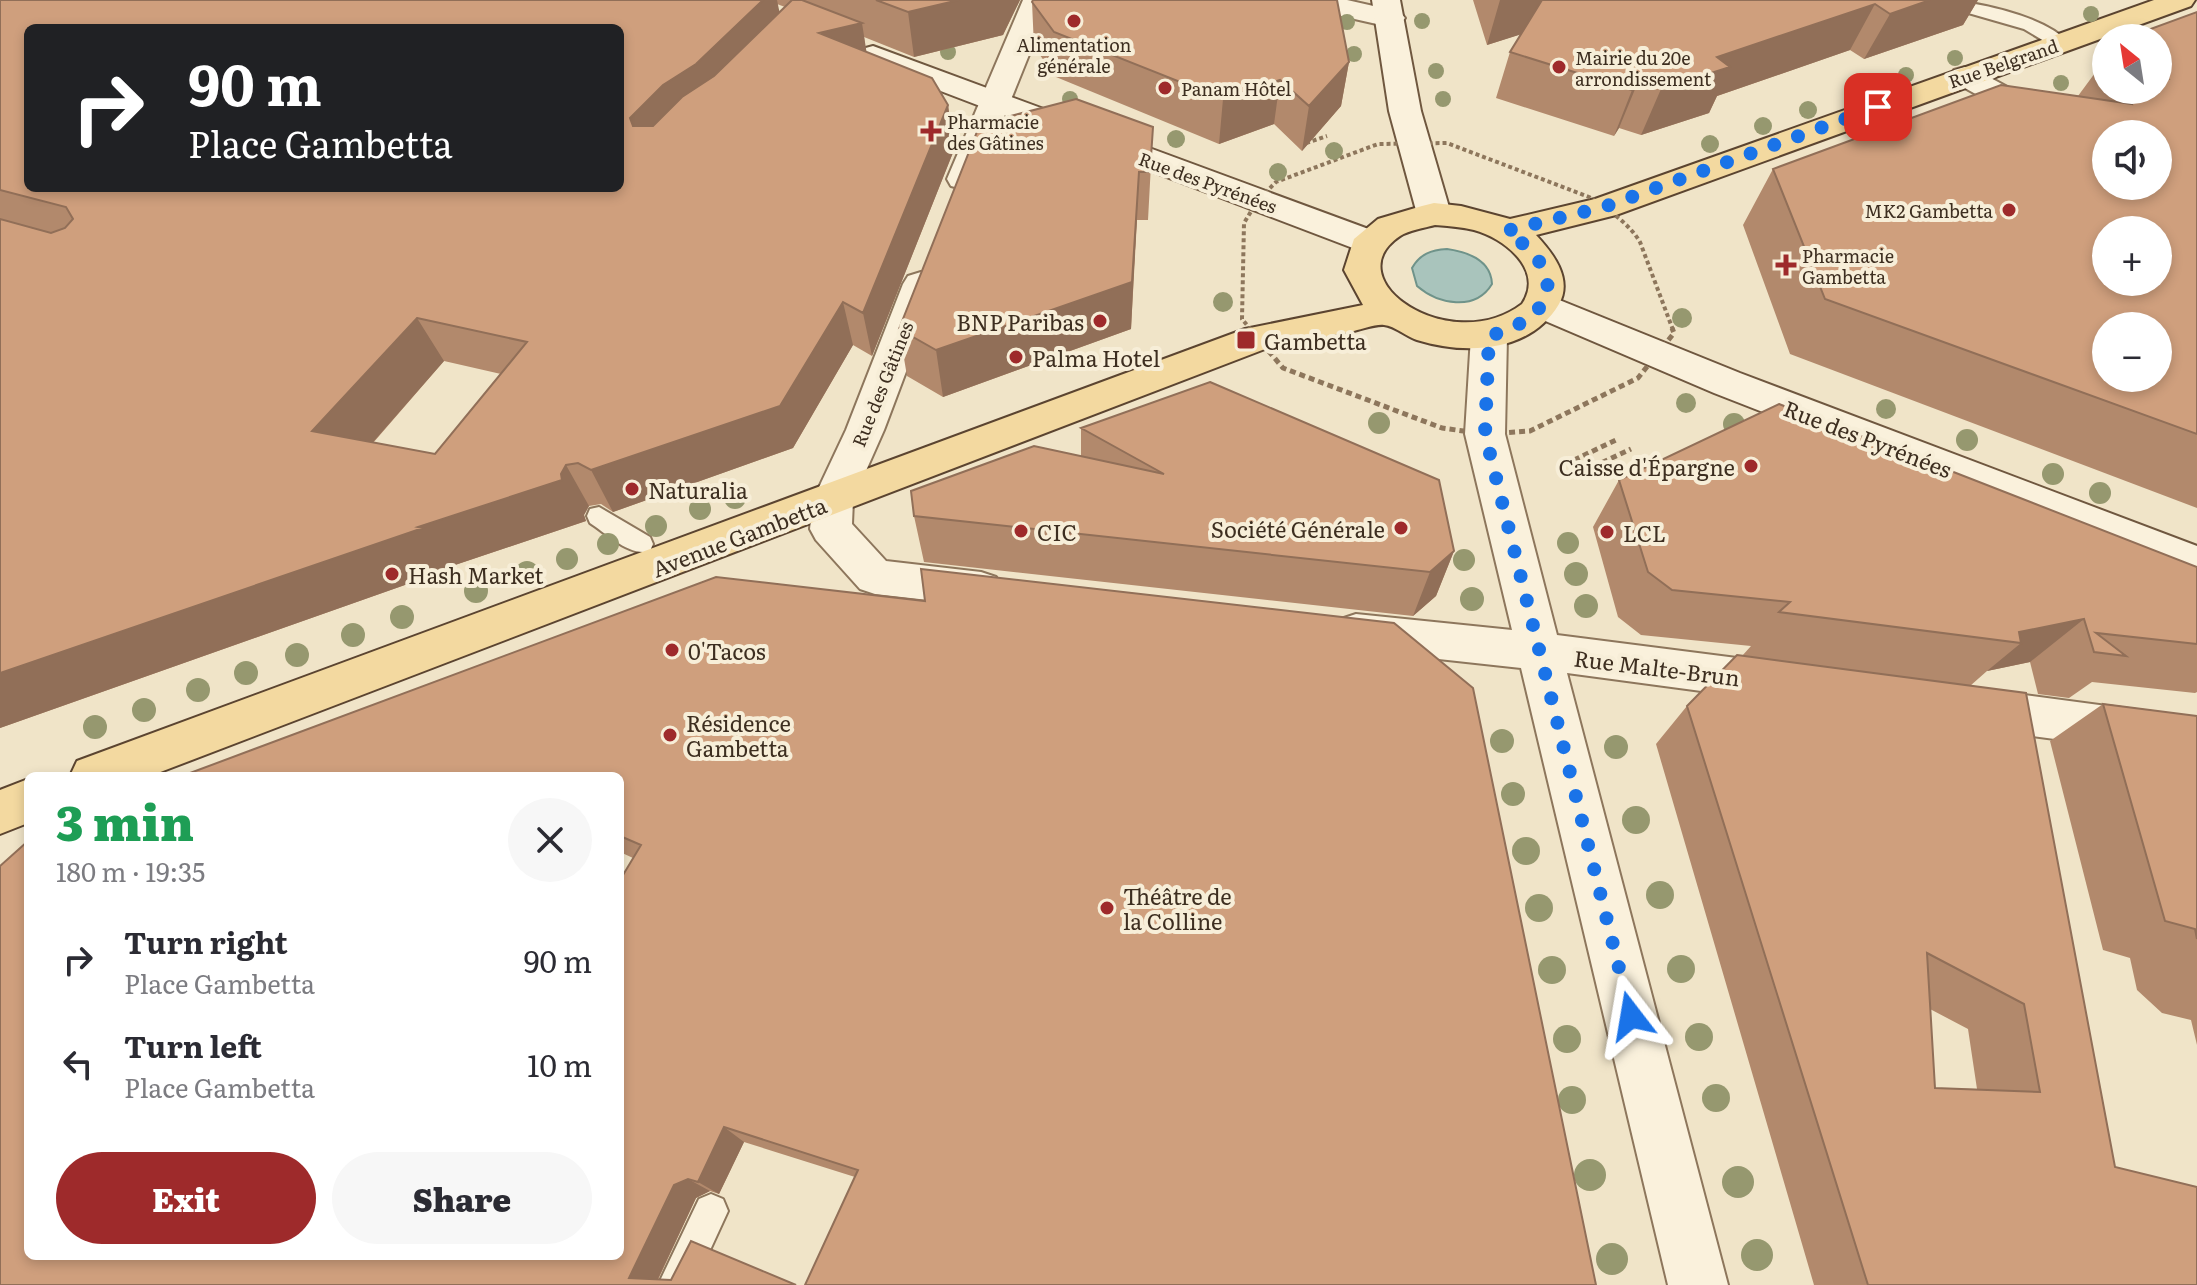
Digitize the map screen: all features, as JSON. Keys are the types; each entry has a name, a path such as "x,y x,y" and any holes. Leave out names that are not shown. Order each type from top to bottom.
{"main road":[{"name":"Rue Belgrand","path":"1506,231 1604,207 2181,0"},
{"path":"1434,214 1483,221 1506,231 1525,243 1543,266 1547,292 1542,305 1530,319 1512,330 1489,336 1461,337 1409,325 1388,312 1371,294 1362,276 1362,257 1370,242 1386,227 1408,219 1434,214"},
{"name":"Avenue Gambetta","path":"105,772 1267,335 1388,312"},
{"path":"0,812 24,803"}],"street":[{"path":"953,203 992,101 1037,0"},
{"path":"1307,0 1388,9 1405,111 1434,214"},
{"name":"Rue des Pyrénées","path":"846,45 1370,242"},
{"path":"1965,76 2021,111 2075,133 2092,136"},
{"name":"Rue des Gâtines","path":"833,500 865,430 935,248"},
{"name":"Rue des Pyrénées","path":"1542,305 1727,383 2197,564"},
{"path":"1489,336 1485,434 1698,1285"},
{"path":"833,500 831,529 875,577 1015,593"},
{"name":"Rue Malte-Brun","path":"1310,627 1820,687"},
{"path":"1930,702 2197,738"}],"lane":[{"path":"1943,0 2030,25 2060,43"},
{"path":"599,516 641,544"},
{"path":"676,1285 711,1211"}],"path":[{"path":"1306,143 1327,136"},
{"path":"1447,143 1589,197"},
{"path":"1276,182 1378,144"},
{"path":"1242,319 1244,223"},
{"path":"1640,242 1674,333"},
{"path":"1277,363 1283,368 1442,428"},
{"path":"1530,431 1638,378"},
{"path":"1574,460 1618,439"},
{"path":"1584,471 1631,449"}],"water":[{"path":"1447,249 1463,252 1483,263 1492,284 1485,293 1466,302 1445,301 1417,286 1412,268 1415,263 1426,254"}],"building":[{"path":"0,0 763,0 696,64 663,85 630,118 633,126 653,126 682,97 714,76 792,0 802,0 862,23 819,33 932,78 948,105 863,313 843,302 780,406 591,470 578,463 566,465 561,474 562,480 0,673 0,219 51,233 65,228 73,219 66,207 0,190","holes":["417,318 527,342 435,454 312,431"]},
{"path":"876,0 959,0 908,12"},
{"path":"1033,0 1337,0 1349,62 1309,106 1280,80 1223,99 1054,32"},
{"path":"1542,0 1930,0 1890,14 1875,4 1717,57 1730,67 1661,89 1638,82 1632,90 1510,52"},
{"path":"2197,12 2197,434 1825,299 1773,169 2001,85 2092,98 2092,104 2172,104 2172,24 2164,24"},
{"path":"1076,99 1153,127 1150,172 1139,172 1132,282 936,350 899,329 980,124"},
{"path":"1210,382 1439,480 1454,551 1430,572 914,516 911,491 1034,446 1164,474 1081,428"},
{"path":"1779,404 2197,567 2197,644 2096,633 2126,656 2094,652 2084,619 2019,632 2021,643 1779,612 1790,602 1672,590 1648,572 1619,480"},
{"path":"921,569 1394,623 1473,688 1596,1285 805,1285 858,1170 724,1127 698,1182 688,1179 674,1185 629,1278 671,1280 691,1241 796,1285 0,1285 0,866 24,845 24,1260 624,1260 624,873 641,845 624,838 624,772 193,772 716,577 925,601"},
{"path":"1737,655 2026,693 2115,1167 2197,1187 2197,1285 1868,1285 1687,706","holes":["1927,953 2024,1004 2040,1092 1935,1088"]},
{"path":"2103,704 2197,716 2197,939 2195,929 2165,921"}],"place":[{"name":"Alimentation générale","path":"1074,21"},
{"name":"Mairie du 20e arrondissement","path":"1559,67"},
{"name":"Panam Hôtel","path":"1165,88"},
{"name":"Pharmacie des Gâtines","path":"931,131"},
{"name":"MK2 Gambetta","path":"2009,210"},
{"name":"Pharmacie Gambetta","path":"1786,265"},
{"name":"BNP Paribas","path":"1100,321"},
{"name":"Gambetta","path":"1246,340"},
{"name":"Palma Hotel","path":"1016,357"},
{"name":"Caisse d'Épargne","path":"1751,466"},
{"name":"Naturalia","path":"632,489"},
{"name":"Société Générale","path":"1401,528"},
{"name":"CIC","path":"1021,531"},
{"name":"LCL","path":"1607,532"},
{"name":"Hash Market","path":"392,574"},
{"name":"0'Tacos","path":"672,650"},
{"name":"Résidence Gambetta","path":"670,735"},
{"name":"Théâtre de la Colline","path":"1107,908"}],"route":[{"path":"1631,1016 1485,434 1489,336 1512,330 1530,319 1542,305 1547,292 1547,278 1535,254 1525,243 1506,231 1604,207 1878,107"}]}
